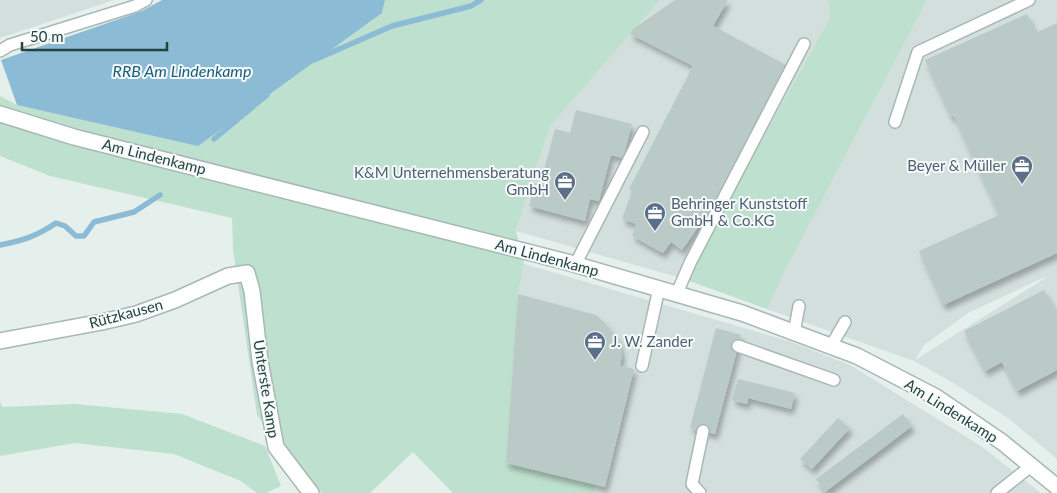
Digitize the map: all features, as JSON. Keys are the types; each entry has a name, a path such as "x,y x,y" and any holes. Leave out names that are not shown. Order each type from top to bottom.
{"street":[{"name":"Am Lindenkamp","path":"0,114 74,137 575,265 678,293 742,313 857,356 936,397 1002,442 1057,487"},
{"name":"Rützkausen","path":"0,341 136,314 175,300 228,276 247,273"},
{"name":"Unterste Kamp","path":"247,273 252,291 260,361 276,447 311,493"}],"lane":[{"path":"0,51 10,45 135,6 146,0"},
{"path":"895,122 918,52 1029,0"},
{"path":"678,293 690,263 804,44"},
{"path":"575,265 643,132"},
{"path":"642,366 659,288"},
{"path":"794,333 799,306"},
{"path":"831,346 845,322"},
{"path":"738,346 834,380"},
{"path":"700,493 692,484 703,431"},
{"path":"997,493 1031,466"}],"shaded area":[{"path":"0,0 114,0 0,38"},
{"path":"660,0 828,0 830,18 684,279 516,231 550,126"},
{"path":"927,0 1057,0 1057,459 1008,418 950,381 914,361 767,309 787,267","holes":["1047,277 915,360 924,345 968,313"]},
{"path":"524,264 789,341 850,365 981,446 1041,493 594,493 596,485 506,463 518,294"}],"green space":[{"path":"385,0 660,0 550,126 516,231 524,264 518,294 506,463 596,484 594,493 453,493 413,452 370,493 322,493 302,474 257,415 233,249 232,218 50,176 0,156 0,96 17,105 198,145 382,13"},
{"path":"828,0 927,0 787,267 767,309 684,279 830,18"},
{"path":"0,402 2,407 75,404 182,414 265,446 281,486 266,493 257,493 241,481 174,454 75,443 0,456"}],"water":[{"name":"RRB Am Lindenkamp","path":"162,0 385,0 382,13 198,146 17,105 1,60 142,11"}],"building":[{"path":"675,0 728,0 713,26 786,65 700,228 698,227 682,250 671,242 663,253 632,236 636,224 622,219 632,191 629,189 693,66 630,34 633,29"},
{"path":"1027,14 1035,33 1057,23 1057,253 943,305 919,251 999,215 954,116 951,117 925,60"},
{"path":"576,110 632,124 623,158 611,155 599,201 590,199 585,221 529,206 535,183 540,185 555,129 570,133"},
{"path":"1044,290 1057,314 1057,370 1017,391 1002,362 985,371 964,331"},
{"path":"518,294 596,315 606,324 618,340 622,354 620,366 634,369 605,487 506,463"},
{"path":"716,328 741,335 715,434 690,428"},
{"path":"738,379 795,393 791,409 748,398 747,404 732,400"},
{"path":"903,414 912,426 825,492 816,479"},
{"path":"838,418 850,428 812,469 800,459"}],"waterway":[{"path":"314,60 392,26 471,6 481,0"},
{"path":"214,139 267,95"},
{"path":"0,245 29,237 56,223 65,226 76,236 84,236 94,222 134,212 160,195"}],"place":[{"name":"Beyer & Müller","path":"1022,185"},
{"name":"K&M Unternehmensberatung GmbH","path":"565,201"},
{"name":"Behringer Kunststoff GmbH & Co.KG","path":"655,232"},
{"name":"J. W. Zander","path":"595,361"}]}
